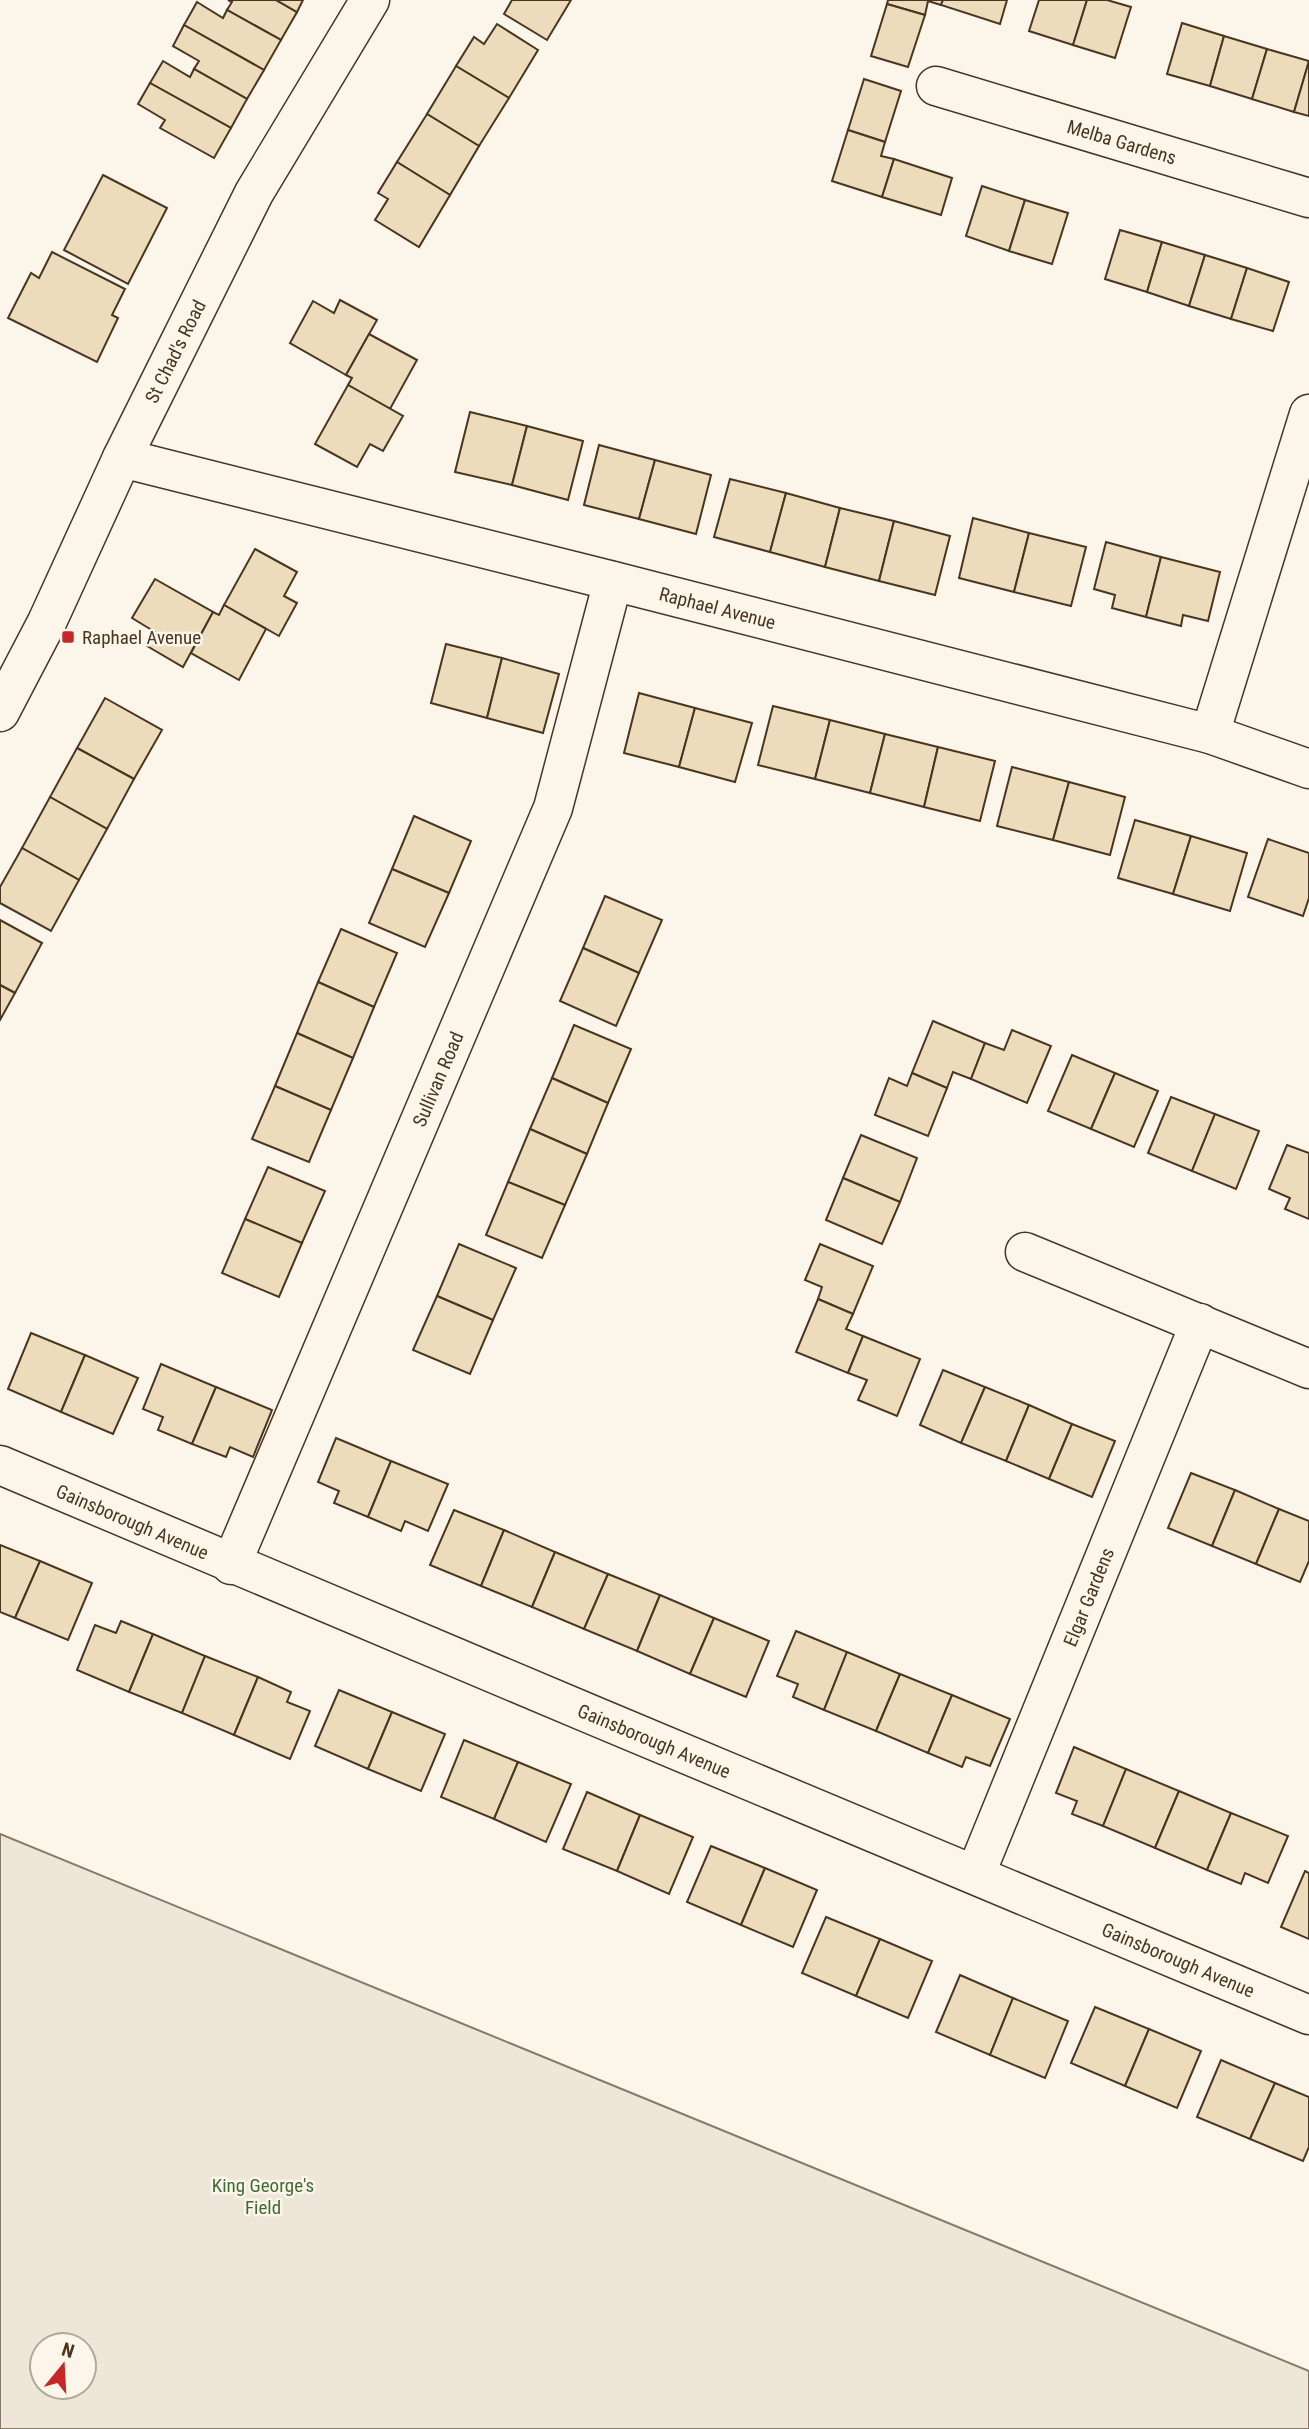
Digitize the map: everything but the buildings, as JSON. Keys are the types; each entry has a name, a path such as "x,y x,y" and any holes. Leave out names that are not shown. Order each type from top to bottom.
{"street":[{"name":"St Chad's Road","path":"0,712 47,622 122,458 254,193 370,0"},
{"name":"Melba Gardens","path":"936,86 1309,198"},
{"path":"1210,734 1309,414"},
{"name":"Raphael Avenue","path":"122,458 1210,734 1309,769"},
{"name":"Sullivan Road","path":"231,1565 553,808 613,581"},
{"path":"1024,1252 1309,1369"},
{"name":"Elgar Gardens","path":"976,1873 1200,1322"},
{"name":"Gainsborough Avenue","path":"0,1465 231,1565 976,1873 1309,2015"}],"green space":[{"name":"King George's Field","path":"0,1834 1309,2371 1309,2429 0,2429"}],"place":[{"name":"Raphael Avenue","path":"68,637"}]}
